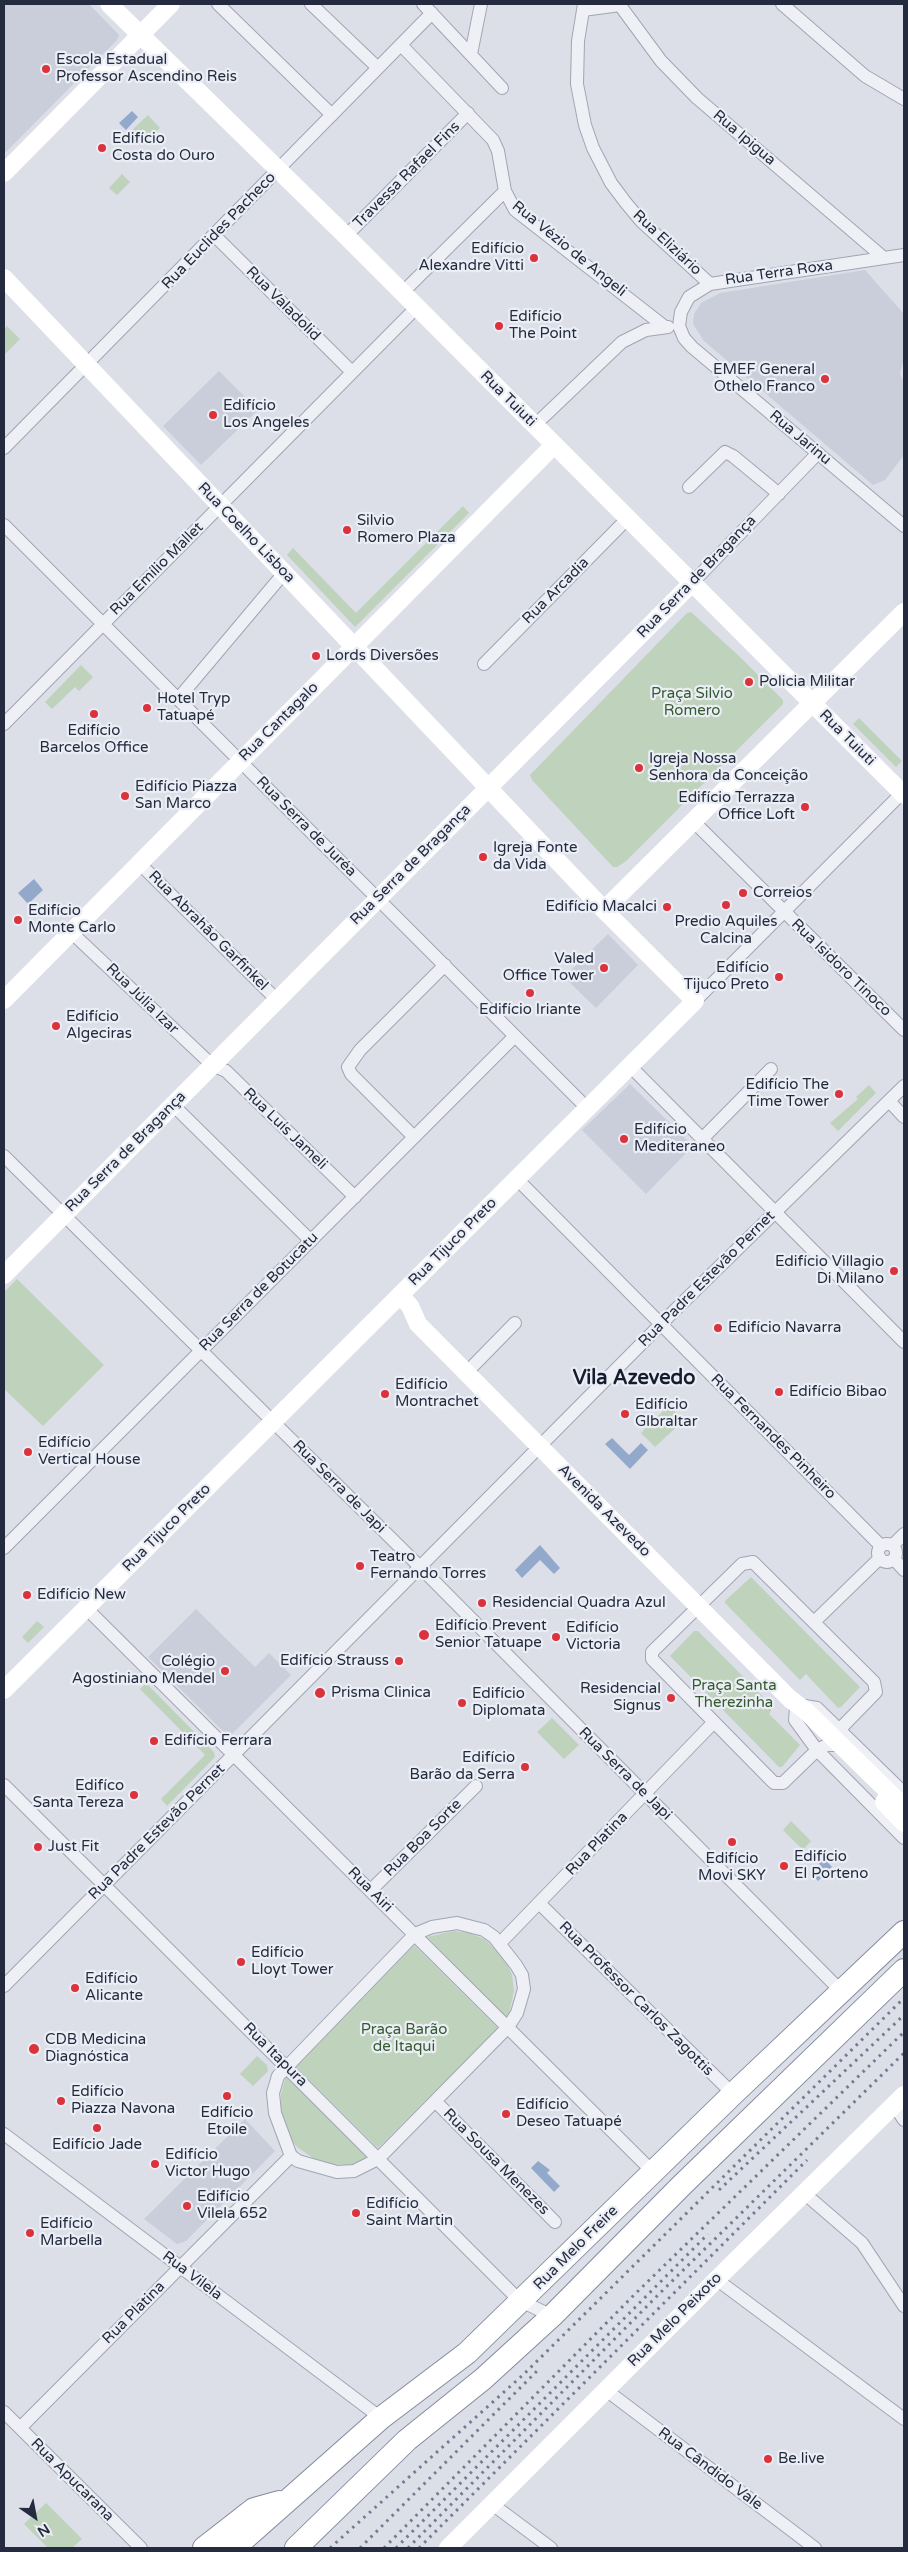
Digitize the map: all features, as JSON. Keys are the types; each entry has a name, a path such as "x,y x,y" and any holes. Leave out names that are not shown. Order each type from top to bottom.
{"highway":[{"name":"Rua Melo Freire","path":"234,2548 381,2418 467,2353 522,2302 733,2094 904,1932"},
{"name":"Rua Melo Freire","path":"296,2548 407,2440 483,2379 552,2316 682,2186 904,1970"},
{"path":"682,2186 692,2167 847,2014 848,2005 841,1991"},
{"path":"204,2548 254,2509 285,2501"}],"street":[{"name":"Rua Tuiuti","path":"110,4 346,236 903,794"},
{"path":"6,166 172,4"},
{"path":"218,4 332,115"},
{"path":"311,4 378,68"},
{"path":"471,54 481,4"},
{"path":"584,7 619,4"},
{"name":"Rua Ipigua","path":"619,4 661,61 697,98 884,258"},
{"path":"782,4 865,76 904,99"},
{"name":"Rua Eliziário","path":"584,7 578,41 577,84 585,124 600,164 616,190 641,221 710,284"},
{"path":"428,8 502,88"},
{"name":"Rua Euclides Pacheco","path":"4,448 87,366 378,68 400,45 428,8"},
{"name":"Rua Vézio de Angeli","path":"400,45 468,113 496,145 505,191 515,210 665,327"},
{"name":"Travessa Rafael Fins","path":"346,236 468,113"},
{"path":"402,293 505,191"},
{"name":"Rua Valadolid","path":"214,235 352,372"},
{"name":"Rua Terra Roxa","path":"679,326 681,312 689,297 696,290 710,284 904,255"},
{"name":"Rua Coelho Lisboa","path":"4,278 488,788"},
{"name":"Rua Emílio Mallet","path":"4,724 416,308"},
{"path":"535,426 622,342 646,330 679,326"},
{"name":"Rua Jarinu","path":"679,326 684,338 692,348 904,526"},
{"name":"Rua Cantagalo","path":"4,1000 554,445"},
{"path":"689,487 713,461 727,452 778,494"},
{"name":"Rua Serra de Bragança","path":"4,1275 693,582 818,453"},
{"name":"Rua Arcadia","path":"484,664 628,518"},
{"name":"Rua Serra de Juréa","path":"4,524 587,1108"},
{"path":"178,699 284,573"},
{"path":"604,910 904,612"},
{"path":"488,788 604,910 695,1001"},
{"name":"Rua Tijuco Preto","path":"4,1690 903,794"},
{"name":"Rua Isidoro Tinoco","path":"693,821 904,1030"},
{"name":"Rua Abrahão Garfinkel","path":"139,863 278,1000"},
{"name":"Rua Júlia Izar","path":"71,932 212,1065"},
{"path":"414,1137 351,1074 348,1067 360,1050 445,966"},
{"name":"Rua Serra de Botucatu","path":"4,1548 515,1036"},
{"name":"Rua Luís Jameli","path":"212,1065 226,1071 355,1198"},
{"path":"630,1066 904,1342"},
{"path":"702,1139 772,1069"},
{"name":"Rua Padre Estevão Pernet","path":"4,1986 662,1324 904,1086"},
{"path":"889,1101 904,1117"},
{"path":"173,1105 311,1241"},
{"name":"Rua Serra de Japi","path":"4,1156 420,1567 841,1991"},
{"name":"Rua Fernandes Pinheiro","path":"517,1179 884,1550"},
{"name":"Avenida Azevedo","path":"395,1300 410,1306 418,1324 870,1780"},
{"path":"467,1372 515,1323"},
{"path":"815,1621 884,1550 904,1534"},
{"path":"884,1550 888,1562 894,1559 904,1570"},
{"path":"750,1561 815,1621 874,1682 877,1688 876,1692 831,1742 783,1783 774,1783 652,1659 652,1652 699,1606 742,1564 750,1561"},
{"name":"Rua Airi","path":"86,1608 653,2172"},
{"name":"Avenida Azevedo","path":"795,1704 795,1720 904,1792"},
{"name":"Rua Platina","path":"500,1943 714,1722"},
{"name":"Avenida Azevedo","path":"831,1742 904,1838"},
{"path":"870,1780 904,1807"},
{"path":"870,1780 904,1823"},
{"name":"Rua Itapura","path":"4,1785 522,2302 552,2316"},
{"name":"Rua Boa Sorte","path":"370,1890 476,1786"},
{"name":"Rua Professor Carlos Zagottis","path":"539,1903 733,2094"},
{"path":"457,1923 484,1930 500,1943 522,1975 524,1989 517,2013 508,2027 436,2102 378,2158 354,2171 337,2172 316,2168 290,2156 278,2126 273,2093 278,2076 415,1934 432,1926 457,1923"},
{"path":"899,2100 904,2120"},
{"name":"Rua Melo Peixoto","path":"448,2548 716,2279 899,2100"},
{"name":"Rua Sousa Menezes","path":"436,2102 555,2222"},
{"name":"Rua Vilela","path":"4,2134 381,2418"},
{"name":"Rua Platina","path":"20,2428 290,2156"},
{"path":"804,2193 862,2243 904,2306"},
{"path":"716,2279 904,2419"},
{"name":"Rua Cândido Vale","path":"606,2390 815,2548"},
{"name":"Rua Apucarana","path":"4,2412 141,2548"},
{"path":"492,2504 551,2548"}],"shaded area":[{"name":"Escola Estadual Professor Ascendino Reis","path":"4,4 89,4 119,35 117,40 6,152 4,150"},
{"name":"EMEF General Othelo Franco","path":"865,270 904,314 904,358 900,374 904,383 904,455 885,480 873,485 704,341 693,324 694,314 701,303 720,293"},
{"path":"219,371 258,410 201,465 163,426"},
{"path":"608,934 638,965 596,1008 564,977"},
{"path":"630,1084 693,1146 646,1194 582,1130"},
{"name":"Colégio Agostiniano Mendel","path":"196,1609 255,1667 269,1653 291,1675 229,1737 148,1657"},
{"path":"245,2119 275,2151 186,2241 177,2244 144,2219"}],"green space":[{"path":"148,115 160,128 141,146 129,133"},
{"path":"122,174 130,182 117,195 109,188"},
{"path":"7,326 20,339 4,355 4,330"},
{"path":"463,506 469,513 355,627 287,555 293,548 356,613"},
{"name":"Praça Silvio Romero","path":"691,612 783,700 783,704 626,861 617,867 613,867 532,780 530,775 687,613"},
{"path":"81,665 93,677 79,691 75,687 52,709 45,702"},
{"path":"859,718 902,761 896,767 853,724"},
{"path":"869,1085 876,1093 838,1131 830,1123 858,1099 856,1097"},
{"path":"17,1279 104,1365 43,1426 4,1389 4,1292"},
{"path":"669,1405 684,1420 655,1447 641,1433"},
{"name":"Praça Santa Therezinha","path":"751,1577 860,1687 841,1707 838,1708 806,1674 800,1680 725,1603"},
{"path":"37,1621 44,1627 28,1643 22,1637"},
{"name":"Praça Santa Therezinha","path":"694,1631 698,1631 773,1707 769,1714 800,1745 782,1767 779,1767 670,1656"},
{"path":"146,1683 214,1752 215,1757 167,1806 161,1799 205,1755 140,1689"},
{"path":"552,1718 579,1745 564,1759 537,1732"},
{"path":"791,1821 811,1841 803,1850 783,1830"},
{"name":"Praça Barão de Itaqui","path":"454,1931 470,1933 484,1939 506,1961 512,1975 514,1991 508,2019 427,1937"},
{"name":"Praça Barão de Itaqui","path":"414,1945 498,2028 378,2148 294,2065"},
{"path":"257,2056 267,2065 268,2071 253,2086 240,2074"},
{"path":"286,2076 368,2158 350,2165 327,2164 316,2160 297,2147 290,2138 281,2117 281,2094"},
{"path":"46,2503 82,2539 72,2548 48,2548 24,2524"}],"water":[{"path":"132,111 138,117 126,130 119,123"},
{"path":"34,879 43,890 28,904 18,893"},
{"path":"612,1438 629,1455 641,1443 648,1450 630,1469 605,1444"},
{"path":"540,1545 560,1568 554,1574 540,1560 522,1578 515,1570"},
{"path":"821,1855 832,1867 818,1881 812,1874 821,1866 816,1860 817,1856"},
{"path":"538,2161 550,2170 547,2173 560,2186 554,2192 531,2168"}],"railway":[{"path":"330,2548 524,2374 904,1998"},
{"path":"719,2190 904,2015"},
{"path":"384,2548 636,2293 904,2032"},
{"path":"408,2548 660,2293 904,2053"},
{"path":"419,2548 807,2160"},
{"path":"396,2548 708,2234"},
{"path":"360,2548 537,2371"}],"place":[{"name":"Escola Estadual Professor Ascendino Reis","path":"46,69"},
{"name":"Edifício Costa do Ouro","path":"102,148"},
{"name":"Edifício Alexandre Vitti","path":"534,258"},
{"name":"Edifício The Point","path":"499,326"},
{"name":"EMEF General Othelo Franco","path":"825,379"},
{"name":"Edifício Los Angeles","path":"213,415"},
{"name":"Silvio Romero Plaza","path":"347,530"},
{"name":"Lords Diversões","path":"316,656"},
{"name":"Policia Militar","path":"749,682"},
{"name":"Hotel Tryp Tatuapé","path":"147,708"},
{"name":"Edifício Barcelos Office","path":"94,714"},
{"name":"Igreja Nossa Senhora da Conceição","path":"639,768"},
{"name":"Edifício Piazza San Marco","path":"125,796"},
{"name":"Edifício Terrazza Office Loft","path":"805,807"},
{"name":"Igreja Fonte da Vida","path":"483,857"},
{"name":"Correios","path":"743,893"},
{"name":"Predio Aquiles Calcina","path":"726,905"},
{"name":"Edifício Macalci","path":"667,907"},
{"name":"Edifício Monte Carlo","path":"18,920"},
{"name":"Valed Office Tower","path":"604,968"},
{"name":"Edifício Tijuco Preto","path":"779,977"},
{"name":"Edifício Iriante","path":"530,993"},
{"name":"Edifício Algeciras","path":"56,1026"},
{"name":"Edifício The Time Tower","path":"839,1094"},
{"name":"Edifício Mediteraneo","path":"624,1139"},
{"name":"Edifício Villagio Di Milano","path":"894,1271"},
{"name":"Edifício Navarra","path":"718,1328"},
{"name":"Edifício Bibao","path":"779,1392"},
{"name":"Edifício Montrachet","path":"385,1394"},
{"name":"Edifício Glbraltar","path":"625,1414"},
{"name":"Edifício Vertical House","path":"28,1452"},
{"name":"Teatro Fernando Torres","path":"360,1566"},
{"name":"Edifício New","path":"27,1595"},
{"name":"Residencial Quadra Azul","path":"482,1603"},
{"name":"Edifício Prevent Senior Tatuape","path":"424,1635"},
{"name":"Edifício Victoria","path":"556,1637"},
{"name":"Edifício Strauss","path":"399,1661"},
{"name":"Colégio Agostiniano Mendel","path":"225,1671"},
{"name":"Prisma Clinica","path":"320,1693"},
{"name":"Residencial Signus","path":"671,1698"},
{"name":"Edifício Diplomata","path":"462,1703"},
{"name":"Edifício Ferrara","path":"154,1741"},
{"name":"Edifício Barão da Serra","path":"525,1767"},
{"name":"Edifíco Santa Tereza","path":"134,1795"},
{"name":"Edifício Movi SKY","path":"732,1842"},
{"name":"Just Fit","path":"38,1847"},
{"name":"Edifício El Porteno","path":"784,1866"},
{"name":"Edifício Lloyt Tower","path":"241,1962"},
{"name":"Edifício Alicante","path":"75,1988"},
{"name":"CDB Medicina Diagnóstica","path":"34,2049"},
{"name":"Edifício Etoile","path":"227,2096"},
{"name":"Edifício Piazza Navona","path":"61,2101"},
{"name":"Edifício Deseo Tatuapé","path":"506,2114"},
{"name":"Edifício Jade","path":"97,2128"},
{"name":"Edifício Victor Hugo","path":"155,2164"},
{"name":"Edifício Vilela 652","path":"187,2206"},
{"name":"Edifício Saint Martin","path":"356,2213"},
{"name":"Edifício Marbella","path":"30,2233"},
{"name":"Be.live","path":"768,2459"}],"district":[{"name":"Vila Azevedo","path":"634,1379"}]}
